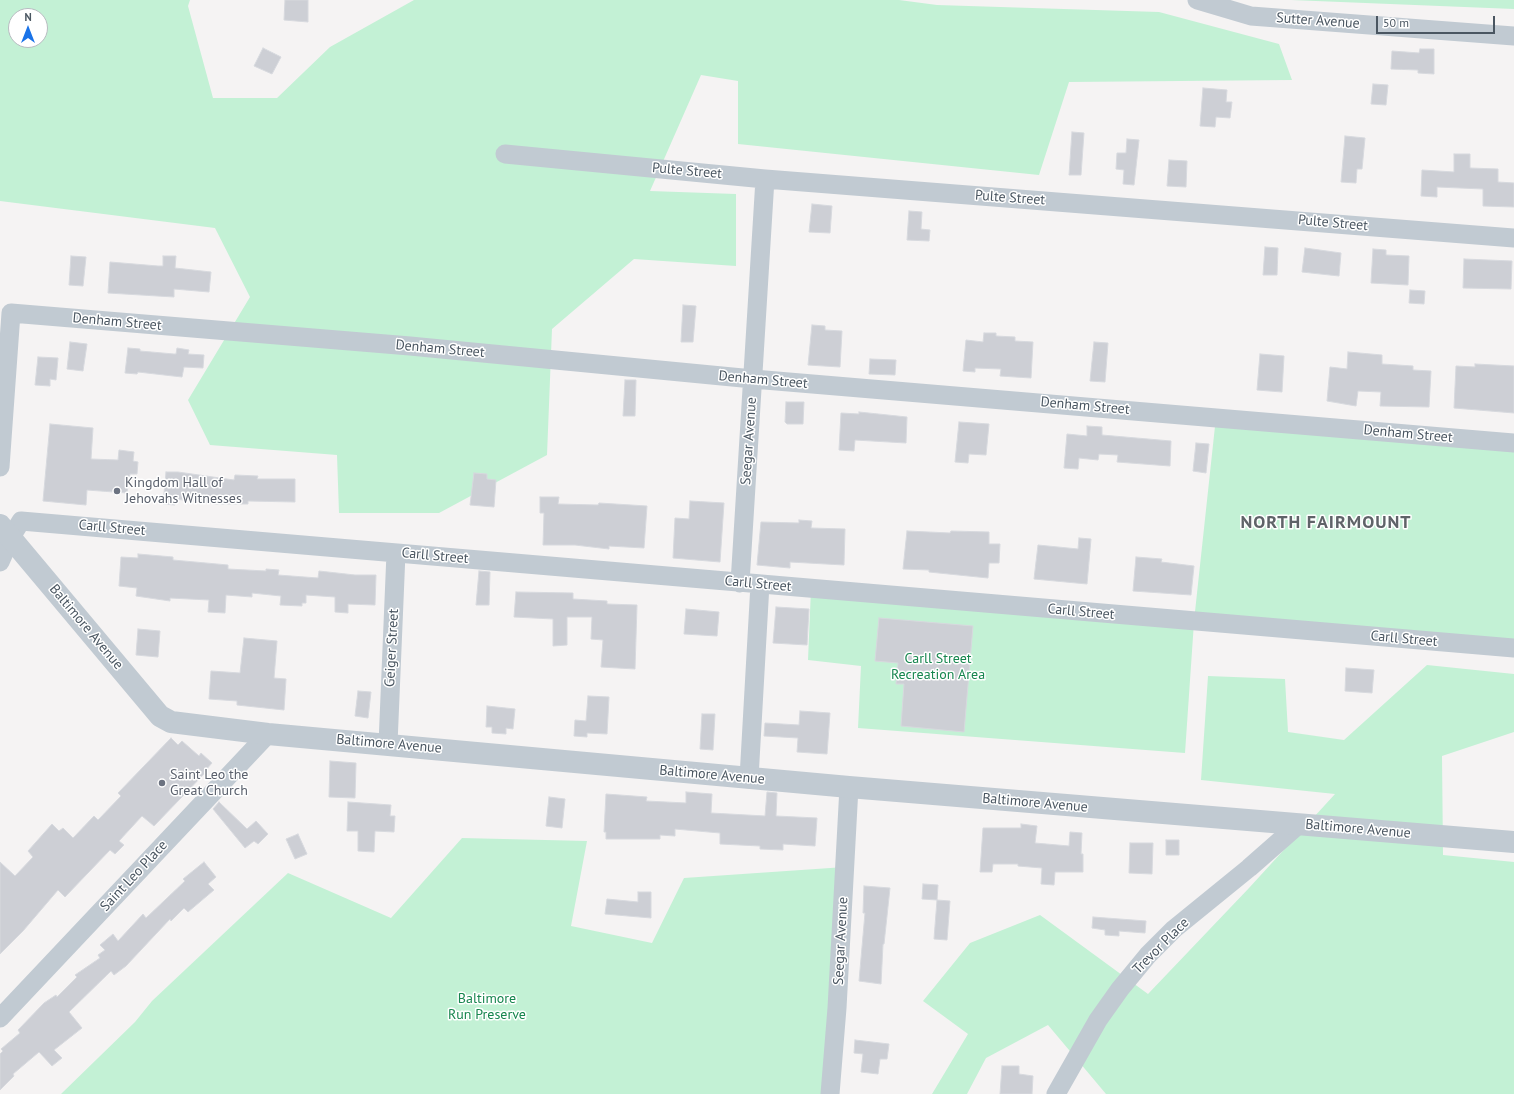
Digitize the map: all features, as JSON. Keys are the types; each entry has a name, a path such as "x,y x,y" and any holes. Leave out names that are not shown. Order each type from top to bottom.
{"street":[{"name":"Sutter Avenue","path":"1197,0 1250,16 1514,36"},
{"name":"Pulte Street","path":"506,154 765,179 1514,238"},
{"name":"Seegar Avenue","path":"740,583 765,179"},
{"name":"Denham Street","path":"0,467 11,313 403,346 753,379 1514,443"},
{"name":"Carll Street","path":"5,531 22,521 1514,648"},
{"path":"0,562 5,531"},
{"name":"Baltimore Avenue","path":"5,531 160,716 171,722 268,734 849,787 1514,842"},
{"name":"Geiger Street","path":"388,744 396,553"},
{"path":"749,778 760,584"},
{"name":"Saint Leo Place","path":"0,1018 268,734"},
{"name":"Seegar Avenue","path":"830,1094 837,1008 849,787"},
{"name":"Trevor Place","path":"1056,1094 1098,1020 1120,989 1148,955 1174,929 1249,868 1298,825"}],"green space":[{"path":"0,0 190,0 188,6 213,98 277,98 330,47 414,0 899,0 937,5 1159,12 1279,44 1292,80 1069,82 1039,175 738,144 738,81 701,75 650,191 736,194 736,266 634,259 552,329 547,455 439,513 339,513 337,455 210,445 188,400 250,297 215,228 0,201"},
{"path":"1291,0 1514,0 1514,9"},
{"name":"Carll Street Recreation Area","path":"1216,417 1514,443 1514,648 1194,622 1185,753 858,728 861,666 808,660 811,589 1194,621"},
{"path":"1427,665 1514,674 1514,732 1442,756 1443,855 1514,862 1514,1094 1106,1094 1048,1025 986,1058 967,1094 932,1094 968,1034 923,1001 970,943 1040,915 1148,994 1249,888 1335,794 1201,780 1208,676 1285,679 1288,732 1344,740"},
{"name":"Baltimore Run Preserve","path":"462,838 587,841 571,926 652,943 684,878 845,867 830,1094 61,1094 135,1022 152,1001 288,873 391,918"}],"building":[{"path":"285,0 308,0 308,22 284,20"},
{"path":"263,48 281,57 272,74 254,66"},
{"path":"1420,49 1434,49 1434,74 1418,73 1418,70 1391,69 1392,51 1419,53"},
{"path":"1373,84 1388,85 1386,105 1371,104"},
{"path":"1203,88 1227,90 1226,102 1232,102 1230,118 1216,117 1215,127 1200,126"},
{"path":"1072,132 1084,133 1081,175 1069,175"},
{"path":"1345,136 1365,138 1362,169 1357,169 1356,183 1341,182"},
{"path":"1127,139 1139,140 1134,185 1123,184 1124,170 1116,169 1117,153 1126,153"},
{"path":"1454,154 1470,154 1470,168 1498,169 1498,182 1514,183 1514,207 1483,206 1483,189 1437,187 1437,197 1421,196 1422,170 1454,172"},
{"path":"1169,160 1187,161 1186,187 1167,186"},
{"path":"812,204 832,206 830,233 809,232"},
{"path":"909,211 922,212 921,229 930,230 929,241 907,240"},
{"path":"1265,247 1278,248 1277,275 1263,275"},
{"path":"1305,248 1341,253 1339,276 1302,272"},
{"path":"1373,249 1386,250 1386,255 1409,256 1408,285 1371,283"},
{"path":"71,256 86,257 83,286 69,285"},
{"path":"163,256 176,256 175,268 211,272 209,292 174,289 174,297 108,293 110,262 163,266"},
{"path":"1464,259 1512,261 1511,289 1463,288"},
{"path":"1410,290 1425,291 1424,304 1409,303"},
{"path":"683,305 696,306 693,342 681,342"},
{"path":"812,325 825,326 825,330 842,331 840,367 808,365"},
{"path":"984,333 996,333 996,336 1015,337 1015,341 1033,342 1031,378 1000,376 1001,369 975,368 975,372 963,371 966,340 983,342"},
{"path":"70,342 87,344 83,371 67,369"},
{"path":"1094,342 1108,343 1105,382 1090,381"},
{"path":"128,348 140,349 140,351 174,354 176,354 177,348 189,350 188,354 204,355 203,368 184,367 182,377 138,372 137,374 125,373"},
{"path":"1348,352 1382,355 1382,364 1413,366 1413,370 1431,371 1429,407 1380,406 1381,392 1358,391 1356,406 1327,401 1330,367 1347,369"},
{"path":"1260,354 1284,356 1282,392 1257,390"},
{"path":"38,357 58,358 56,380 50,379 50,386 35,385"},
{"path":"870,359 896,360 895,375 869,374"},
{"path":"1475,364 1514,366 1514,413 1454,408 1456,366 1475,367"},
{"path":"625,380 636,380 635,416 623,416"},
{"path":"786,402 804,402 803,424 787,424 785,422"},
{"path":"859,412 907,417 906,443 855,440 854,451 839,450 841,413 859,414"},
{"path":"959,422 989,424 986,455 969,454 968,463 955,462"},
{"path":"50,424 93,428 91,459 118,460 119,450 134,452 133,461 138,462 137,474 130,474 127,493 87,490 86,505 43,501"},
{"path":"1087,426 1102,427 1102,435 1171,441 1170,466 1117,462 1118,455 1099,454 1098,460 1079,458 1078,469 1064,468 1067,434 1087,436"},
{"path":"1196,443 1209,444 1206,473 1193,471"},
{"path":"166,472 178,472 234,480 235,475 258,476 257,479 295,479 295,502 248,501 248,504 215,504 175,499 175,505 163,504"},
{"path":"474,473 487,474 487,479 496,480 494,507 470,505"},
{"path":"540,497 559,497 558,504 598,505 599,503 647,506 644,548 609,546 609,549 575,545 543,545 544,513 540,513"},
{"path":"690,501 724,503 720,562 673,558 675,518 689,519"},
{"path":"799,520 812,521 811,528 845,529 844,565 790,562 790,568 757,565 761,522 799,523"},
{"path":"907,531 950,533 951,531 989,532 989,544 1000,544 999,563 989,563 988,578 929,572 929,570 903,569"},
{"path":"1079,538 1091,539 1087,584 1034,579 1038,545 1078,549"},
{"path":"138,554 173,557 173,560 228,565 228,569 266,571 266,569 279,570 278,575 318,578 319,571 355,575 376,575 375,605 348,604 348,613 335,612 335,597 306,595 306,603 302,603 302,606 280,605 281,596 252,593 252,597 226,595 225,613 208,612 209,600 170,598 170,601 136,596 137,588 119,586 121,557 138,558"},
{"path":"1136,557 1162,559 1161,562 1194,566 1191,595 1133,591"},
{"path":"479,571 490,572 489,605 476,605"},
{"path":"516,592 573,593 573,599 607,601 607,604 637,605 635,669 601,667 603,640 591,639 592,617 567,617 567,645 553,646 553,619 514,617"},
{"path":"776,607 809,609 807,645 773,643"},
{"path":"686,609 719,612 717,636 684,634"},
{"path":"879,618 973,626 964,732 901,726 904,684 896,684 898,663 875,661"},
{"path":"138,629 160,631 158,657 136,655"},
{"path":"244,638 277,641 274,678 286,679 284,710 237,705 237,701 209,699 211,671 240,673"},
{"path":"1346,668 1374,670 1372,693 1345,691"},
{"path":"358,691 371,692 368,718 355,716"},
{"path":"588,696 609,697 607,734 587,733 587,737 574,736 575,720 586,721"},
{"path":"487,706 515,709 513,729 506,728 506,734 492,733 492,727 486,727"},
{"path":"800,711 830,713 827,754 797,752 798,738 764,736 765,723 799,725"},
{"path":"702,714 715,714 713,750 700,749"},
{"path":"171,738 178,745 182,741 199,756 201,753 212,763 205,773 154,826 142,816 119,841 124,845 115,854 110,850 65,897 58,890 23,931 0,954 0,862 15,876 33,857 28,851 52,824 59,831 63,828 73,838 94,816 98,820 121,796 118,793"},
{"path":"330,761 356,763 355,798 329,797"},
{"path":"686,792 712,794 711,813 765,816 767,792 777,793 776,816 817,818 815,846 783,844 783,850 760,849 760,846 720,844 720,833 675,829 675,836 660,835 660,839 606,839 606,832 604,832 606,794 647,797 646,801 686,803"},
{"path":"549,797 565,799 562,828 546,826"},
{"path":"219,802 247,829 256,821 268,834 258,844 254,841 245,848 213,809"},
{"path":"348,802 391,805 390,816 395,816 394,832 375,831 374,852 358,851 358,831 347,831"},
{"path":"1021,824 1037,826 1035,843 1069,846 1070,832 1082,833 1081,854 1083,854 1083,872 1055,872 1054,885 1041,884 1042,868 1018,866 1018,864 993,864 992,872 980,872 983,828 1021,828"},
{"path":"298,834 307,854 295,859 286,839"},
{"path":"1166,840 1179,840 1179,855 1166,855"},
{"path":"1130,843 1153,843 1152,874 1129,873"},
{"path":"204,862 216,877 208,884 214,890 188,912 184,908 171,921 170,919 126,966 114,975 111,971 69,1012 82,1028 54,1050 62,1058 52,1066 39,1052 13,1074 14,1076 0,1090 0,1054 3,1051 1,1049 20,1033 18,1030 44,1003 56,995 57,997 77,977 75,975 100,958 98,955 105,950 100,945 113,934 118,941 143,914 146,918 185,881 183,879"},
{"path":"923,884 938,885 937,900 922,899"},
{"path":"864,886 890,888 883,944 881,984 859,981 865,913 863,913"},
{"path":"638,892 651,892 651,918 605,914 607,899 638,902"},
{"path":"937,900 950,901 947,940 934,939"},
{"path":"1093,917 1146,921 1145,933 1119,931 1119,936 1105,935 1105,930 1092,928"},
{"path":"855,1040 889,1044 887,1059 880,1059 878,1074 861,1072 863,1054 854,1053"},
{"path":"1002,1066 1019,1066 1019,1074 1033,1076 1032,1094 1000,1094"}],"place":[{"name":"Kingdom Hall of Jehovahs Witnesses","path":"117,491"},
{"name":"Saint Leo the Great Church","path":"162,783"}],"district":[{"name":"NORTH FAIRMOUNT","path":"1326,523"}]}
